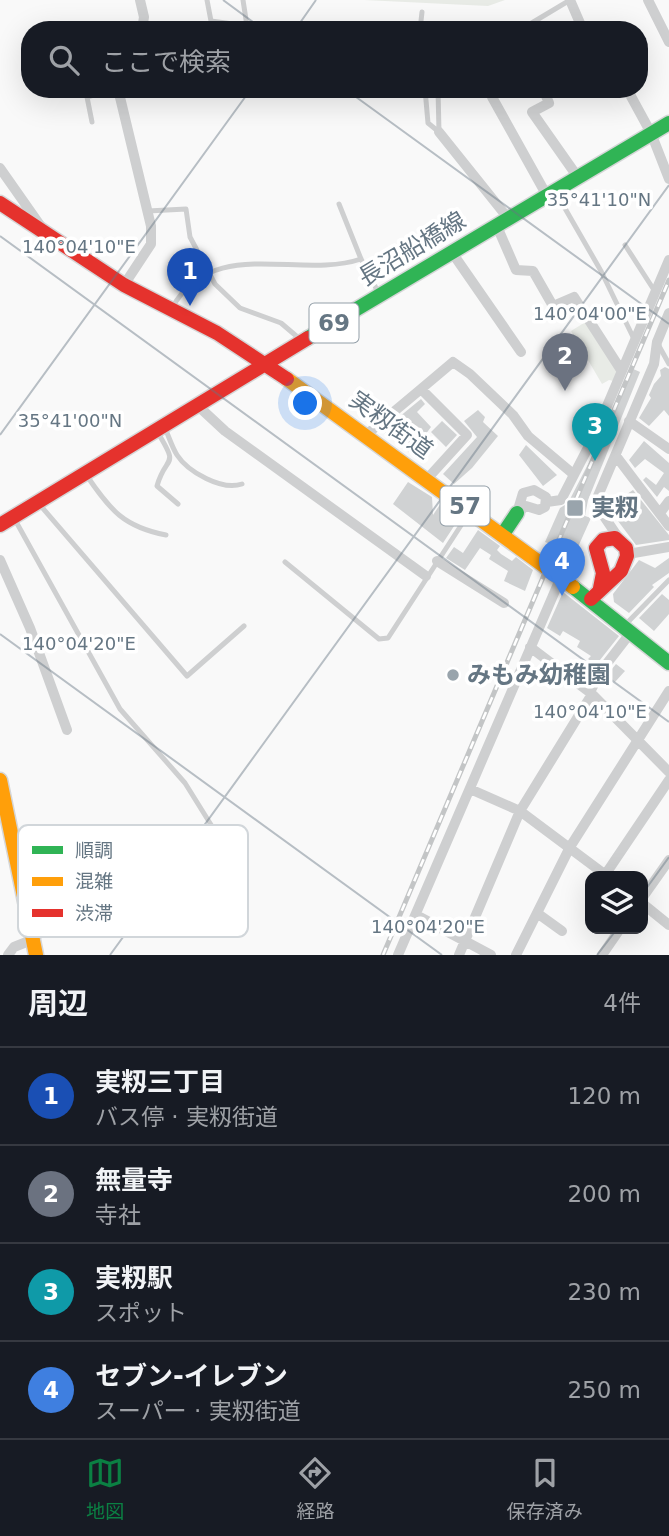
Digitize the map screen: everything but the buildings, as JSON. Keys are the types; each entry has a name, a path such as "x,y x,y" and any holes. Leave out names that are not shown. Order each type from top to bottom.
{"main road":[{"name":"長沼船橋線","path":"0,526 550,191 669,123"},
{"name":"実籾街道","path":"0,203 124,285 172,309 267,365 561,577 595,594 669,663"},
{"path":"503,534 517,513"},
{"path":"608,538 620,540 628,554 609,584 595,594 603,573 596,548 608,538"},
{"path":"0,780 18,864"},
{"path":"34,939 36,955"}],"street":[{"path":"140,0 143,21"},
{"path":"570,0 579,21"},
{"path":"648,0 669,42"},
{"path":"120,98 147,211 151,244 124,285"},
{"path":"493,98 550,191"},
{"path":"547,98 549,103 532,112 577,176"},
{"path":"632,98 651,133 669,179"},
{"path":"439,132 502,221 516,270 534,271 554,306 574,297 621,370"},
{"path":"0,168 45,233"},
{"path":"451,251 521,352"},
{"path":"517,513 526,506 542,509 547,502 561,500 572,473 596,432 669,260"},
{"path":"620,540 596,503 654,363 657,342 669,313"},
{"path":"366,435 453,362 470,374 513,415 528,436 572,473"},
{"path":"421,389 467,435 427,479"},
{"path":"197,405 225,431 426,576"},
{"path":"629,421 669,449"},
{"path":"615,456 669,526"},
{"path":"517,513 525,491 534,490 546,497 547,502"},
{"path":"660,513 669,501"},
{"path":"628,554 669,547"},
{"path":"0,560 30,628 67,730"},
{"path":"437,561 504,603"},
{"path":"398,955 561,577"},
{"path":"459,955 520,811 629,628"},
{"path":"530,647 591,693 669,772"},
{"path":"516,955 570,848 669,691"},
{"path":"609,871 669,780"},
{"path":"470,789 520,811 600,871"},
{"path":"648,890 669,860"},
{"path":"648,908 669,925"},
{"path":"537,913 562,931"},
{"path":"416,915 466,939 491,955"},
{"path":"602,955 617,934"},
{"path":"8,955 14,947 34,939"}],"lane":[{"path":"206,0 211,21"},
{"path":"243,0 246,21"},
{"path":"535,21 570,0"},
{"path":"421,21 422,12"},
{"path":"87,98 93,122"},
{"path":"426,98 428,123 439,132"},
{"path":"438,98 439,132"},
{"path":"550,191 601,271 634,339"},
{"path":"339,204 361,259 380,295"},
{"path":"147,211 186,209 190,237 208,274 226,297 240,308 281,323 303,342"},
{"path":"625,245 654,290"},
{"path":"172,309 178,296 208,274 247,262 318,267 339,266 361,259"},
{"path":"657,342 669,364"},
{"path":"160,428 178,456 192,468 216,483 233,487 242,484"},
{"path":"160,428 172,455 171,462 157,486 178,504"},
{"path":"85,474 108,506 120,517 142,531 166,535"},
{"path":"38,503 187,676 244,626"},
{"path":"285,562 379,639 388,638 426,576 471,511"},
{"path":"14,517 120,709 185,783 211,825"},
{"path":"629,628 669,580"},
{"path":"34,939 38,937"}],"shaded area":[{"path":"364,0 505,0 488,6"},
{"path":"587,321 618,371 614,381 609,380 602,384 571,331"}],"railway":[{"path":"383,955 669,280"}],"traffic: fast":[{"path":"308,338 669,123"},
{"path":"503,534 517,513"},
{"path":"573,587 669,663"}],"traffic: slow":[{"path":"287,379 573,587"},
{"path":"0,780 18,868"},
{"path":"32,937 36,955"}],"traffic: jam":[{"path":"0,203 124,285 217,333 287,379"},
{"path":"0,525 308,338"},
{"path":"591,599 621,571 627,556 626,548 615,538 603,540 596,548 603,573 600,588"}],"place":[{"name":"実籾三丁目","path":"190,306"},
{"name":"無量寺","path":"565,391"},
{"name":"実籾駅","path":"595,461"},
{"name":"実籾","path":"575,508"},
{"name":"セブン-イレブン","path":"562,596"},
{"name":"みもみ幼稚園","path":"453,675"}]}
